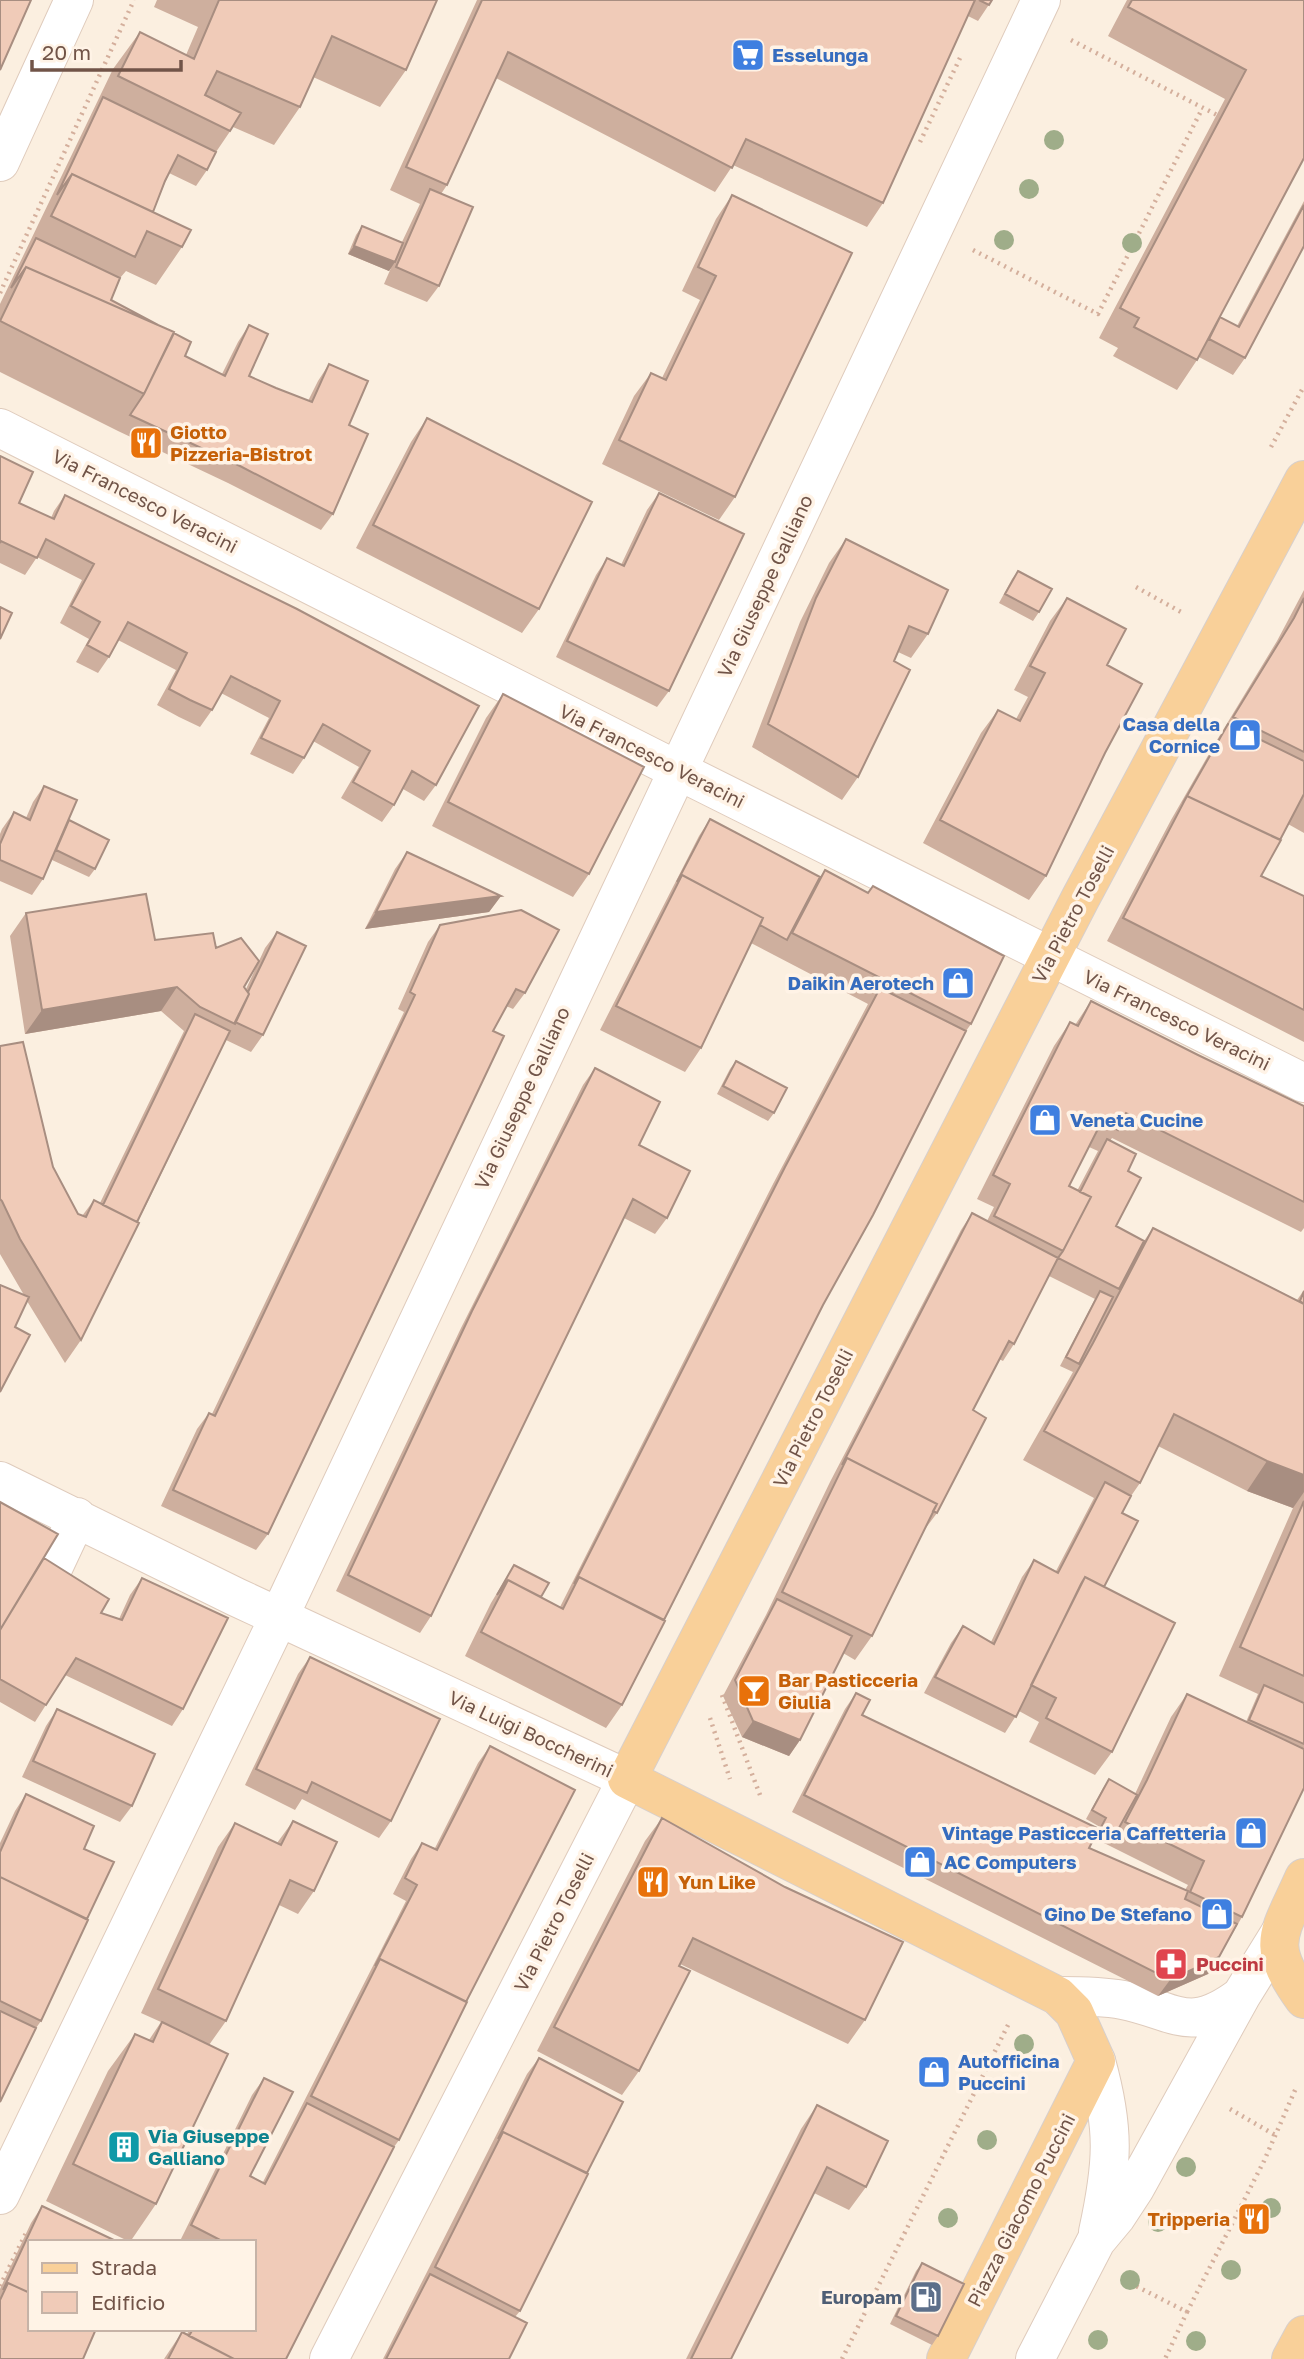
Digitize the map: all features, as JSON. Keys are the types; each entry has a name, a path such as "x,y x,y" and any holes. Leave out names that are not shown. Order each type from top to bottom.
{"main road":[{"name":"Via Pietro Toselli","path":"627,1779 1051,957 1304,480"},
{"name":"Via Luigi Boccherini","path":"627,1779 1058,1996"},
{"path":"1304,1878 1280,1933 1278,1952 1282,1964 1304,1999"},
{"path":"1058,1996 1074,2012 1096,2060"},
{"name":"Piazza Giacomo Puccini","path":"946,2359 1096,2060"},
{"path":"1291,2359 1304,2335"}],"street":[{"path":"0,162 74,0"},
{"name":"Via Giuseppe Galliano","path":"0,2195 279,1617 1041,0"},
{"name":"Via Francesco Veracini","path":"0,428 677,771 1304,1083"},
{"name":"Via Luigi Boccherini","path":"0,1481 279,1617 627,1779"},
{"path":"46,1583 77,1517"},
{"name":"Via Pietro Toselli","path":"329,2359 627,1779"},
{"path":"1035,2359 1096,2241 1135,2188 1241,1997 1280,1933"},
{"path":"1058,1996 1124,2000 1195,2019 1211,2015 1241,1997"},
{"path":"1096,2060 1106,2098 1111,2141 1106,2196 1096,2241"}],"path":[{"path":"0,293 134,0"},
{"path":"1069,38 1217,115"},
{"path":"969,248 1098,314 1202,109"},
{"path":"1265,457 1304,386"},
{"path":"1136,587 1181,612 1188,600"},
{"path":"842,2359 1012,2017"},
{"path":"1165,2359 1264,2161 1296,2088"},
{"path":"1220,2103 1275,2135"},
{"path":"1121,2278 1187,2312"}],"building":[{"path":"0,0 31,0 0,70"},
{"path":"219,0 437,0 406,70 332,36 300,107 217,71 205,95 241,113 230,131 118,76 140,32 194,59"},
{"path":"482,0 975,0 883,203 746,139 732,168 508,52 447,185 406,167"},
{"path":"979,0 992,0 989,5"},
{"path":"1132,0 1304,0 1304,158 1197,360 1134,327 1139,318 1120,308 1246,70 1128,7"},
{"path":"103,97 216,152 207,170 178,155 153,212 72,174 57,195"},
{"path":"72,174 191,230 182,247 147,231 135,257 51,216"},
{"path":"430,189 473,207 439,286 396,267"},
{"path":"732,195 852,253 735,497 619,440 651,373 666,380 716,276 698,267"},
{"path":"1304,205 1304,246 1245,358 1209,339 1220,317 1239,327"},
{"path":"362,226 403,243 395,262 354,246"},
{"path":"36,238 120,278 111,300 158,325 26,267 11,288"},
{"path":"26,267 174,332 144,394 0,321"},
{"path":"249,325 268,334 249,376 312,402 329,364 368,381 349,425 368,434 333,514 240,466 130,415 144,394 174,333 191,342 185,356 225,376"},
{"path":"427,418 592,502 539,609 373,525"},
{"path":"0,456 33,472 19,503 54,519 65,495 297,609 479,706 436,785 412,771 394,805 353,782 370,751 323,724 304,758 261,738 280,701 231,676 212,710 190,700 169,689 187,653 128,622 109,657 87,645 100,622 71,606 94,564 46,539 37,558 1,541 0,543"},
{"path":"659,493 744,534 669,691 567,641 607,558 624,566"},
{"path":"846,539 948,590 928,634 909,626 894,661 910,670 858,777 768,724 816,598"},
{"path":"1018,571 1052,589 1039,612 1005,594"},
{"path":"1067,598 1126,629 1107,665 1142,684 1105,753 1046,876 940,820 998,710 1020,721 1045,673 1030,666"},
{"path":"1304,598 1304,752 1233,717"},
{"path":"0,607 12,613 0,639"},
{"path":"503,694 644,767 589,874 448,802"},
{"path":"1228,724 1304,761 1304,794 1280,840 1187,796 1183,803"},
{"path":"44,786 77,800 43,879 0,860 0,844 14,812 30,820"},
{"path":"1187,796 1281,840 1261,876 1304,896 1304,1010 1123,918"},
{"path":"710,819 820,877 787,940 760,925 763,918 682,875 677,882"},
{"path":"69,820 109,840 95,869 56,850"},
{"path":"407,852 501,896 376,912"},
{"path":"825,870 868,893 873,886 1004,956 971,1024 792,933"},
{"path":"682,875 763,918 701,1048 616,1006"},
{"path":"146,894 155,940 213,933 216,948 241,938 259,961 244,987 249,994 235,1024 200,1007 177,987 42,1010 26,913"},
{"path":"521,910 559,930 525,993 516,989 493,1031 504,1036 268,1534 173,1490 209,1413 215,1416 415,995 410,992 440,925"},
{"path":"277,932 306,946 263,1035 235,1022"},
{"path":"880,988 966,1031 873,1215 823,1305 664,1620 579,1577 574,1584 785,1167"},
{"path":"1091,1001 1304,1106 1304,1202 1126,1113 1118,1130 1102,1121 1069,1186 1091,1197 1063,1251 994,1216 1010,1184 993,1175 1070,1022 1078,1026"},
{"path":"195,1014 230,1031 137,1222 103,1205"},
{"path":"23,1042 53,1167 78,1214 86,1217 94,1200 139,1223 81,1340 20,1239 0,1199 0,1046"},
{"path":"736,1061 787,1088 774,1113 723,1086"},
{"path":"595,1068 660,1102 639,1145 690,1171 667,1218 633,1199 431,1616 348,1575 472,1311"},
{"path":"1107,1139 1136,1154 1128,1171 1141,1178 1116,1226 1144,1241 1119,1289 1058,1258 1091,1197 1080,1192"},
{"path":"972,1213 1058,1258 1014,1344 1009,1341 973,1410 986,1418 937,1513 933,1511 937,1504 847,1458 842,1465"},
{"path":"1153,1228 1304,1304 1304,1475 1267,1461 1174,1414 1140,1483 1044,1431"},
{"path":"0,1285 29,1297 15,1327 30,1335 0,1392"},
{"path":"1100,1291 1113,1297 1079,1364 1066,1357"},
{"path":"847,1458 937,1504 872,1636 782,1592"},
{"path":"1105,1482 1131,1496 1122,1513 1138,1521 1104,1587 1085,1577 1016,1717 935,1677 963,1626 994,1644 1034,1560 1058,1573"},
{"path":"1304,1501 1304,1676 1240,1647"},
{"path":"0,1502 58,1534 0,1630"},
{"path":"44,1558 109,1599 101,1613 122,1620 142,1578 228,1618 183,1709 76,1658 46,1705 0,1679 0,1630"},
{"path":"514,1565 549,1583 541,1597 508,1580 497,1595"},
{"path":"579,1577 665,1621 622,1705 481,1632 508,1580 563,1609"},
{"path":"1085,1577 1175,1623 1112,1752 1046,1718 1056,1698 1031,1685"},
{"path":"777,1599 852,1636 800,1740 753,1721 735,1680"},
{"path":"310,1657 440,1719 391,1821 312,1782 307,1793 256,1769"},
{"path":"1264,1685 1304,1703 1304,1744 1249,1720"},
{"path":"856,1693 870,1700 862,1715 1099,1829 1089,1848 1188,1891 1185,1899 1237,1924 1219,1957 1170,1980 804,1795"},
{"path":"1187,1694 1304,1749 1304,1788 1242,1917 1190,1892 1204,1861 1125,1822"},
{"path":"57,1709 155,1754 132,1806 33,1761"},
{"path":"490,1746 575,1790 466,2002 380,1959 375,1966 417,1885 405,1878 422,1843 437,1850"},
{"path":"1109,1779 1137,1795 1114,1837 1100,1829 1106,1818 1092,1810"},
{"path":"26,1794 94,1826 84,1849 114,1862 87,1919 0,1877 0,1852"},
{"path":"662,1818 785,1887 903,1942 865,2020 693,1938 679,1966 690,1971 639,2071 554,2027"},
{"path":"293,1821 337,1842 314,1891 290,1880 226,2021 158,1989 235,1823 281,1845"},
{"path":"0,1877 88,1920 41,2021 0,2001"},
{"path":"380,1959 467,2002 399,2140 311,2096"},
{"path":"0,2011 36,2028 0,2102"},
{"name":"Via Giuseppe Galliano","path":"162,2022 228,2054 156,2204 73,2164 135,2034 153,2042"},
{"path":"539,2058 623,2102 587,2173 503,2132 498,2139"},
{"path":"264,2078 293,2092 250,2176 265,2184 307,2103 394,2147 286,2359 234,2359 189,2336 192,2331 256,2331 256,2240 220,2240 191,2225"},
{"path":"817,2105 888,2141 866,2187 827,2167 731,2359 691,2359"},
{"path":"503,2132 588,2174 520,2311 435,2267"},
{"path":"42,2206 114,2240 28,2240 28,2292 8,2283 3,2290"},
{"path":"922,2263 964,2284 938,2336 896,2316"},
{"path":"430,2274 527,2323 509,2359 386,2359"},
{"path":"8,2283 28,2292 28,2331 95,2331 83,2359 0,2359 0,2300"},
{"path":"182,2332 234,2359 168,2359"}],"place":[{"name":"Esselunga","path":"748,55"},
{"name":"Giotto Pizzeria-Bistrot","path":"146,443"},
{"name":"Casa della Cornice","path":"1245,735"},
{"name":"Daikin Aerotech","path":"958,983"},
{"name":"Veneta Cucine","path":"1045,1120"},
{"name":"Bar Pasticceria Giulia","path":"754,1691"},
{"name":"Vintage Pasticceria Caffetteria","path":"1251,1833"},
{"name":"AC Computers","path":"920,1862"},
{"name":"Yun Like","path":"653,1882"},
{"name":"Gino De Stefano","path":"1217,1914"},
{"name":"Puccini","path":"1171,1964"},
{"name":"Autofficina Puccini","path":"934,2072"},
{"name":"Via Giuseppe Galliano","path":"124,2147"},
{"name":"Tripperia","path":"1254,2219"},
{"name":"Europam","path":"926,2297"}]}
